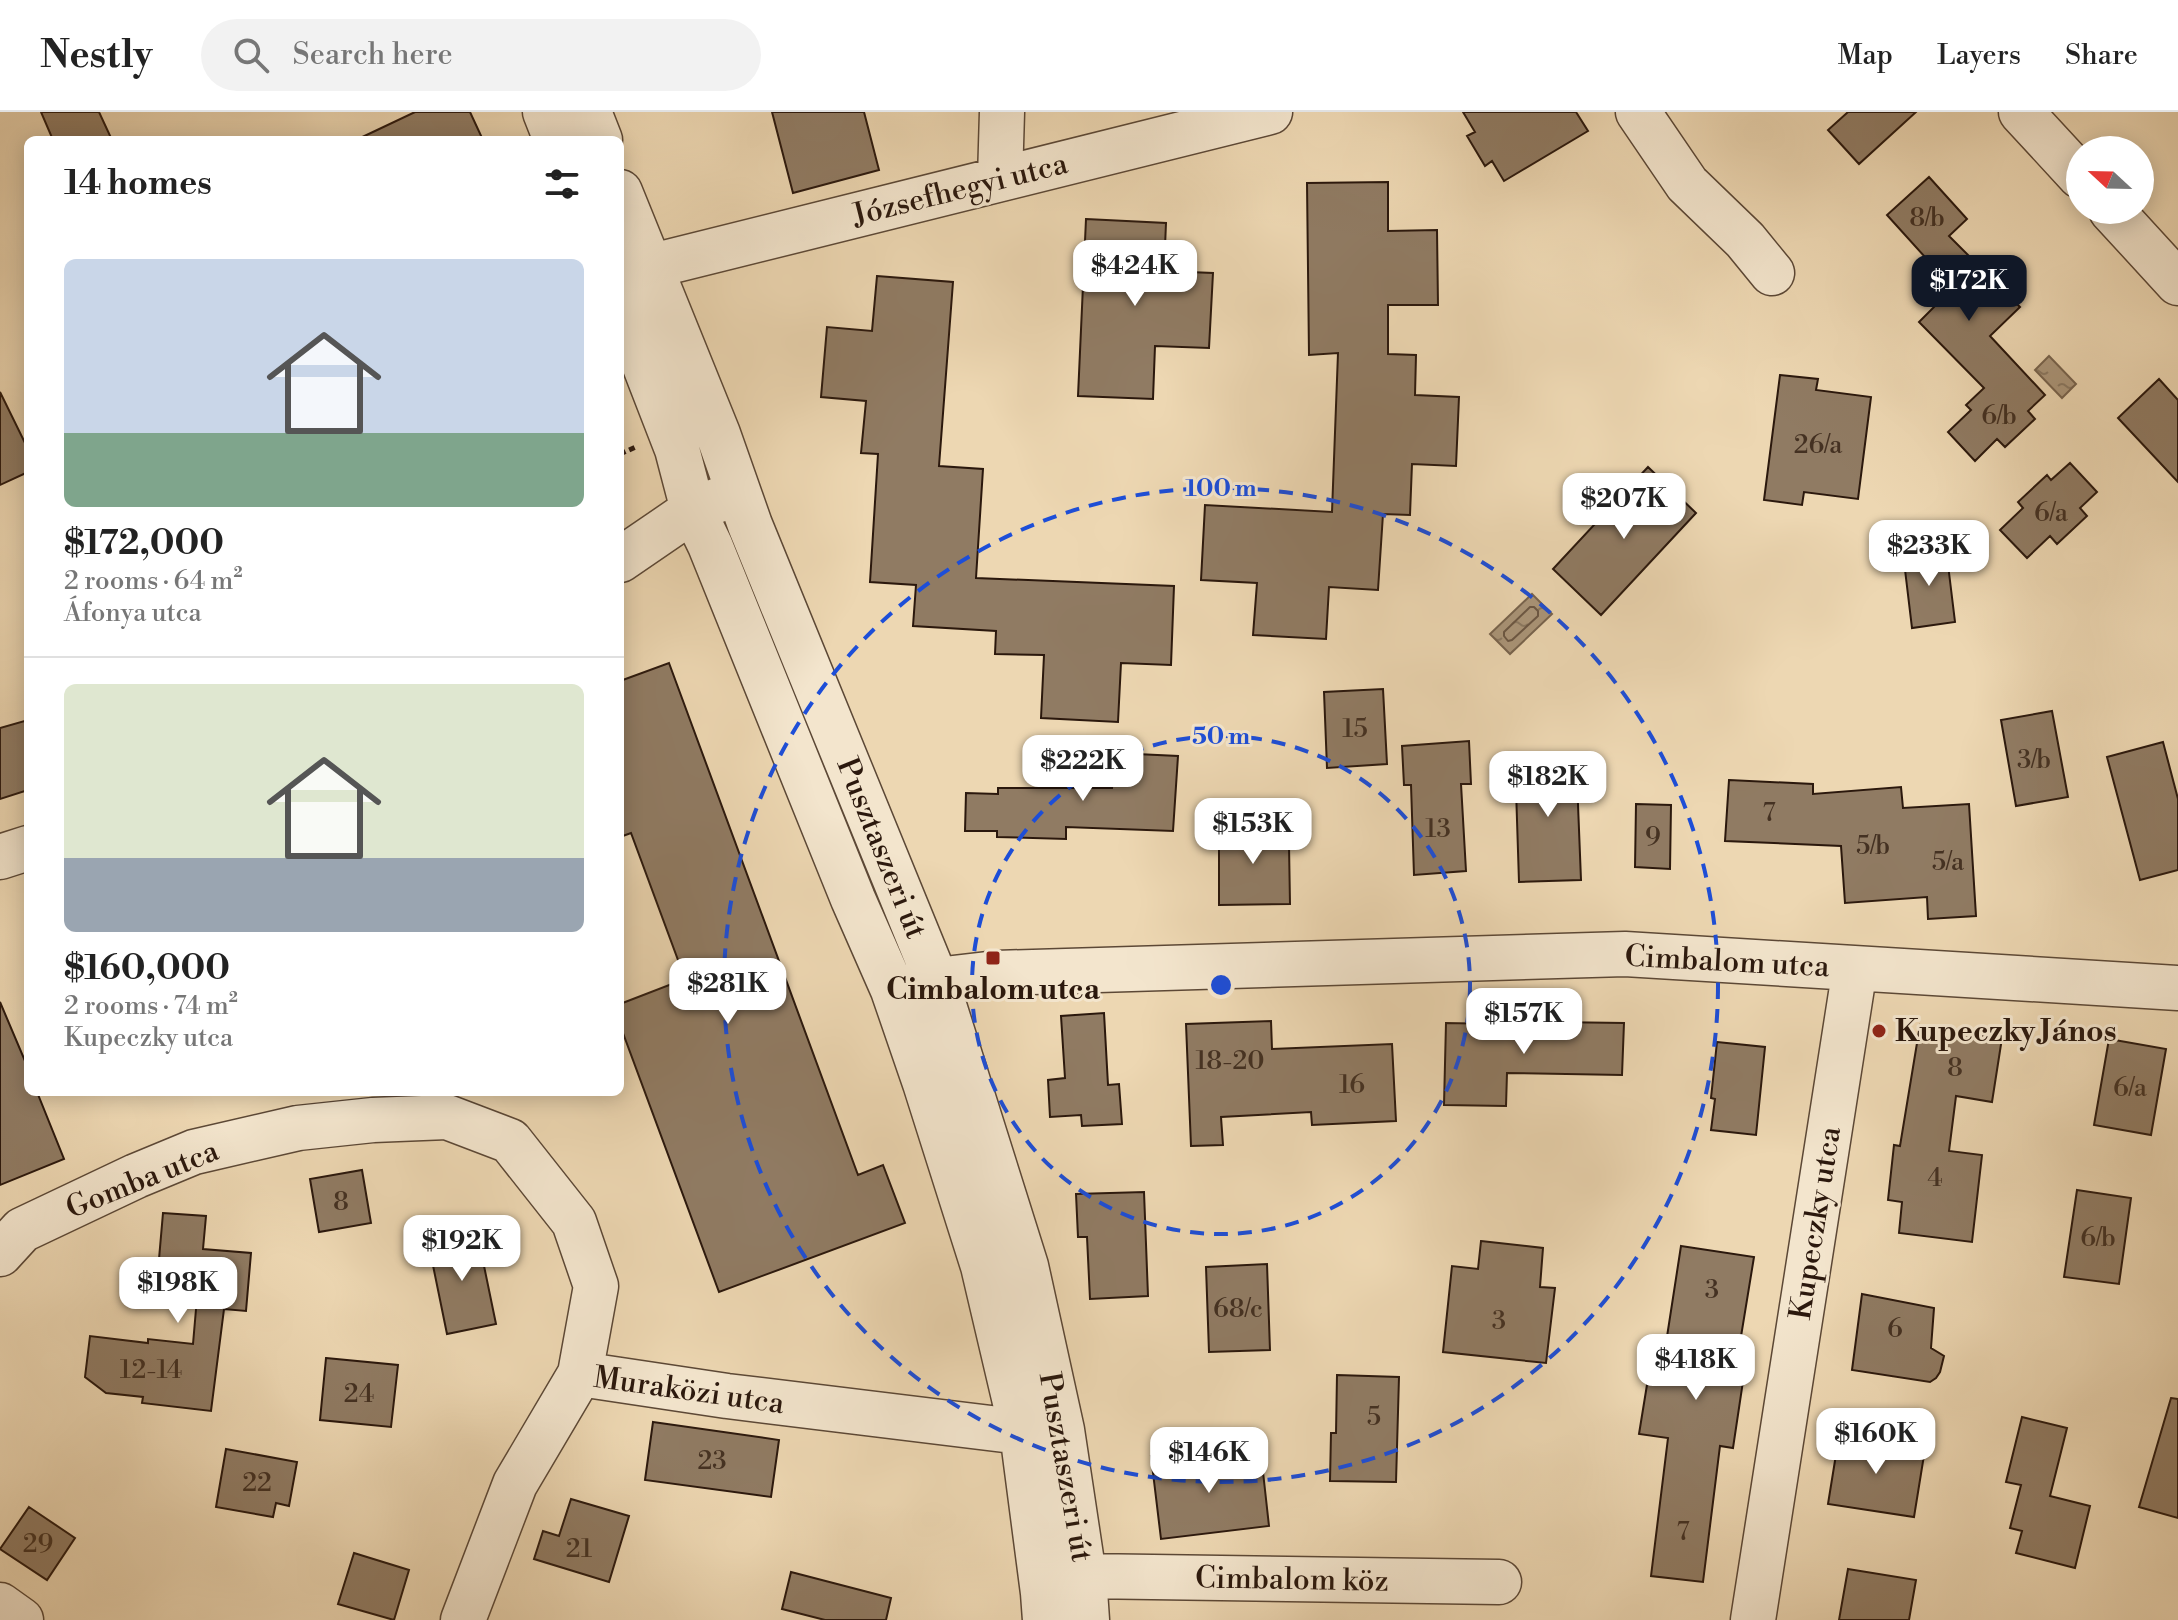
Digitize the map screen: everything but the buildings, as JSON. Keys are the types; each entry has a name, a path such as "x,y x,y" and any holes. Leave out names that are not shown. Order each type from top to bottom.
{"street":[{"path":"545,112 554,136"},
{"path":"589,112 598,136"},
{"path":"1000,179 1002,112"},
{"name":"Józsefhegyi utca","path":"635,271 1270,112"},
{"path":"1638,112 1687,184 1745,240 1772,273"},
{"path":"2021,112 2066,161"},
{"name":"Pusztaszeri út","path":"624,213 635,271 718,434 750,525 936,980 1026,1266 1062,1430 1084,1576 1087,1620"},
{"path":"2124,224 2178,283"},
{"name":"Pusztaszeri út","path":"624,312 677,449 693,510 893,990 983,1266 1022,1432 1045,1620"},
{"path":"624,557 693,510 738,492"},
{"path":"0,857 24,849"},
{"name":"Cimbalom utca","path":"893,990 936,980 1012,973 1625,954 2178,988"},
{"name":"Kupeczky utca","path":"1753,1620 1855,968"},
{"name":"Gomba utca","path":"0,1254 22,1230 194,1152 298,1128 373,1120 447,1117 510,1141 574,1222 596,1286 580,1374"},
{"name":"Muraközi utca","path":"463,1620 515,1484 580,1374 727,1396 1022,1432"},
{"name":"Cimbalom köz","path":"1084,1576 1499,1582"},
{"path":"0,1605 21,1620"}],"path":[{"path":"624,452 642,444"}],"water":[{"path":"2049,356 2076,384 2062,398 2035,370"},
{"path":"1532,594 1552,614 1510,654 1490,634"}],"place":[{"name":"Cimbalom utca","path":"993,958"},
{"name":"Kupeczky János","path":"1879,1031"}]}
